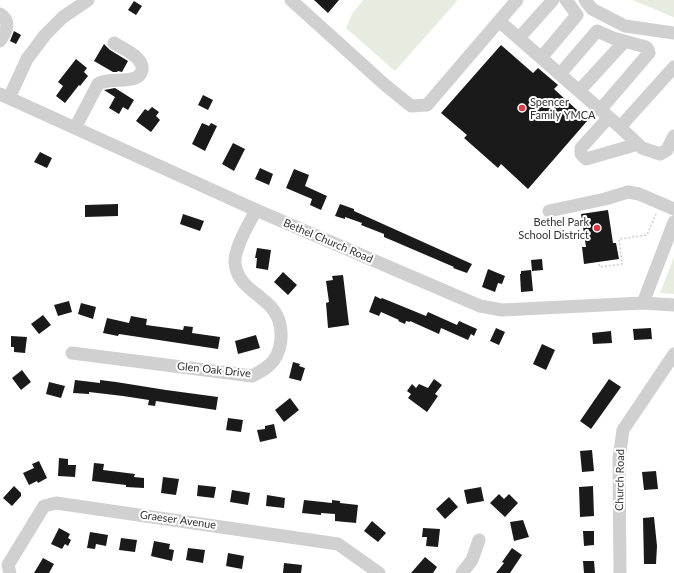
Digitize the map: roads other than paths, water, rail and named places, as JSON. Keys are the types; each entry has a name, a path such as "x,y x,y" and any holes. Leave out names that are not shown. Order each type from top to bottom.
{"street":[{"path":"5,96 27,59 45,35 63,17 88,0"},
{"path":"291,0 384,84 411,106 427,105 518,0"},
{"path":"518,38 553,0"},
{"path":"541,58 577,14 566,0"},
{"path":"585,0 592,9 625,26 674,33"},
{"path":"0,14 7,22 7,27 0,41"},
{"path":"499,21 605,113 642,148 660,154 667,150 674,136"},
{"path":"560,74 596,31 624,42 646,47 649,52 581,148 581,154 586,159 638,144"},
{"path":"579,91 624,42"},
{"path":"75,128 98,84 103,81 134,79 140,75 142,71 141,63 137,57 114,43"},
{"path":"620,127 674,67"},
{"name":"Bethel Church Road","path":"5,96 256,210 480,306 502,310 643,303 674,305"},
{"path":"549,211 605,199 628,192 639,194 674,209"},
{"name":"Glen Oak Drive","path":"72,353 252,376 264,370 274,361 280,346 281,333 278,319 271,307 244,284 237,274 235,262 236,252 256,210"},
{"path":"643,303 674,222"},
{"name":"Church Road","path":"620,573 619,458 623,430 672,360"},
{"name":"Graeser Avenue","path":"6,566 44,506 56,503 338,544 379,573"},
{"path":"462,573 472,560 479,540"}],"place":[{"name":"Spencer Family YMCA","path":"522,108"},
{"name":"Bethel Park School District","path":"597,228"}]}
